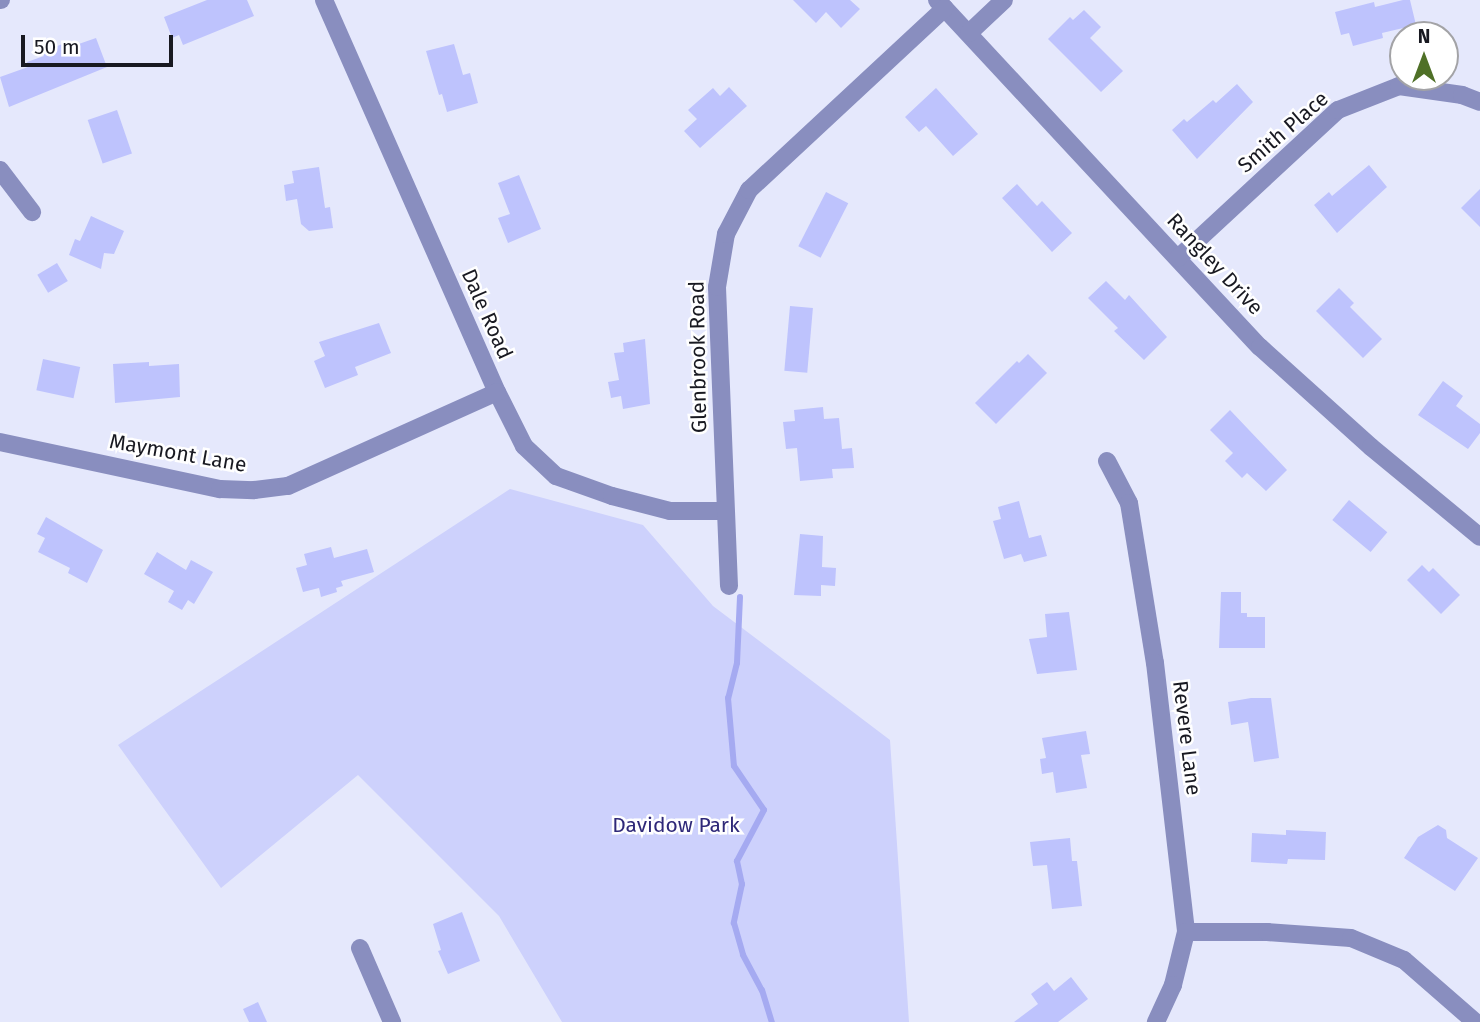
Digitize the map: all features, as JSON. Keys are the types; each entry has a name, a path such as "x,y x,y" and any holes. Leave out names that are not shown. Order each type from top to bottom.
{"street":[{"name":"Dale Road","path":"324,0 496,391 524,446 556,476 612,496 670,511 725,511"},
{"path":"970,33 1004,0"},
{"name":"Rangley Drive","path":"941,4 1260,347 1371,447 1480,537"},
{"name":"Glenbrook Road","path":"729,586 717,287 726,234 749,190 941,4"},
{"name":"Smith Place","path":"1178,258 1338,110 1399,86 1462,95 1480,102"},
{"path":"0,170 32,212"},
{"name":"Maymont Lane","path":"0,442 220,489 254,490 288,486 496,391"},
{"name":"Revere Lane","path":"1107,461 1129,502 1155,663 1186,932 1173,985 1156,1022"},
{"path":"1186,932 1267,932 1351,938 1404,960 1475,1022"},
{"path":"360,948 393,1022"}],"green space":[{"name":"Davidow Park","path":"510,489 643,525 713,606 890,740 909,1022 562,1022 499,916 358,775 221,888 118,745"}],"building":[{"path":"207,0 247,0 254,16 183,45 179,35 172,38 164,17"},
{"path":"793,0 850,0 860,9 841,28 826,12 816,23"},
{"path":"1410,0 1415,21 1389,21 1389,31 1382,33 1383,38 1353,46 1349,33 1341,35 1335,12 1374,2 1375,7"},
{"path":"1084,10 1101,27 1090,38 1123,71 1101,92 1048,39 1070,17 1073,20"},
{"path":"96,38 107,67 9,107 0,77 28,67 27,62 44,56 42,52 70,41 73,46"},
{"path":"454,44 463,75 470,73 478,103 447,112 426,51"},
{"path":"1237,84 1253,102 1197,159 1172,130 1184,119 1187,122 1213,100 1216,103"},
{"path":"729,87 747,106 700,148 684,131 697,119 688,110 713,88 720,96"},
{"path":"936,88 978,134 953,156 926,126 919,132 905,117"},
{"path":"117,110 132,153 103,164 88,120"},
{"path":"1369,165 1387,187 1337,233 1314,205 1329,192 1332,196"},
{"path":"319,167 325,208 330,207 333,228 309,231 301,224 297,199 286,201 284,185 294,183 292,171"},
{"path":"519,175 541,229 508,243 498,218 510,214 498,183"},
{"path":"1017,184 1037,206 1042,201 1072,233 1052,252 1002,198"},
{"path":"1480,189 1480,227 1461,208"},
{"path":"826,192 848,203 821,258 798,246"},
{"path":"91,216 124,231 114,254 104,253 101,269 69,255 75,239 80,241"},
{"path":"57,263 68,281 48,293 37,275"},
{"path":"1106,281 1125,300 1129,295 1167,337 1144,360 1114,331 1118,328 1088,298"},
{"path":"1339,288 1354,303 1350,307 1382,339 1363,358 1316,311"},
{"path":"790,306 813,308 807,373 784,371"},
{"path":"379,323 391,353 355,367 358,375 325,388 314,361 325,356 319,342"},
{"path":"645,339 650,404 623,409 621,396 611,398 608,382 619,380 614,353 624,352 623,343"},
{"path":"1028,354 1047,373 996,424 975,403 1017,361 1019,363"},
{"path":"43,359 80,367 74,398 36,390"},
{"path":"149,362 149,366 179,364 180,397 115,403 113,364"},
{"path":"1443,381 1463,396 1456,406 1480,424 1480,433 1468,449 1418,415"},
{"path":"823,407 824,419 839,418 842,449 852,448 854,468 832,469 833,478 800,481 797,448 786,449 783,422 795,421 794,410"},
{"path":"1230,410 1287,470 1266,491 1247,473 1242,478 1225,461 1233,453 1210,430"},
{"path":"1349,500 1387,532 1371,552 1332,520"},
{"path":"1019,501 1029,538 1041,535 1047,556 1024,562 1021,554 1004,559 993,521 1001,519 998,507"},
{"path":"46,517 103,550 87,583 68,573 70,568 38,552 45,538 37,534"},
{"path":"800,534 823,536 822,567 836,568 835,586 821,585 821,596 794,595"},
{"path":"331,547 334,558 367,549 374,572 341,581 343,586 336,588 337,592 321,597 319,588 303,592 296,568 307,565 304,554"},
{"path":"157,552 186,570 191,560 213,572 194,604 188,600 182,610 168,602 174,591 144,574"},
{"path":"1422,565 1429,572 1433,568 1460,595 1441,614 1407,580"},
{"path":"1221,592 1241,592 1241,613 1247,613 1247,617 1265,617 1265,648 1219,648"},
{"path":"1069,612 1077,670 1037,674 1029,639 1047,637 1045,614"},
{"path":"1271,698 1279,758 1254,762 1248,722 1231,725 1228,702"},
{"path":"1086,731 1090,754 1081,755 1087,788 1056,793 1053,772 1042,774 1040,759 1046,758 1042,738"},
{"path":"1438,825 1446,830 1447,838 1478,858 1455,891 1404,858 1418,837"},
{"path":"1286,830 1326,832 1325,860 1288,859 1287,864 1251,862 1252,833 1286,835"},
{"path":"1070,838 1072,861 1077,861 1082,906 1052,909 1047,865 1033,866 1030,842"},
{"path":"462,912 480,961 448,974 438,951 441,950 433,924"},
{"path":"1071,977 1088,999 1058,1022 1014,1022 1038,1004 1031,994 1047,982 1054,991"},
{"path":"258,1002 267,1022 249,1022 243,1009"}],"waterway":[{"path":"740,597 737,663 728,698 734,766 764,810 737,861 742,884 734,923 743,955 762,990 772,1022"}]}
